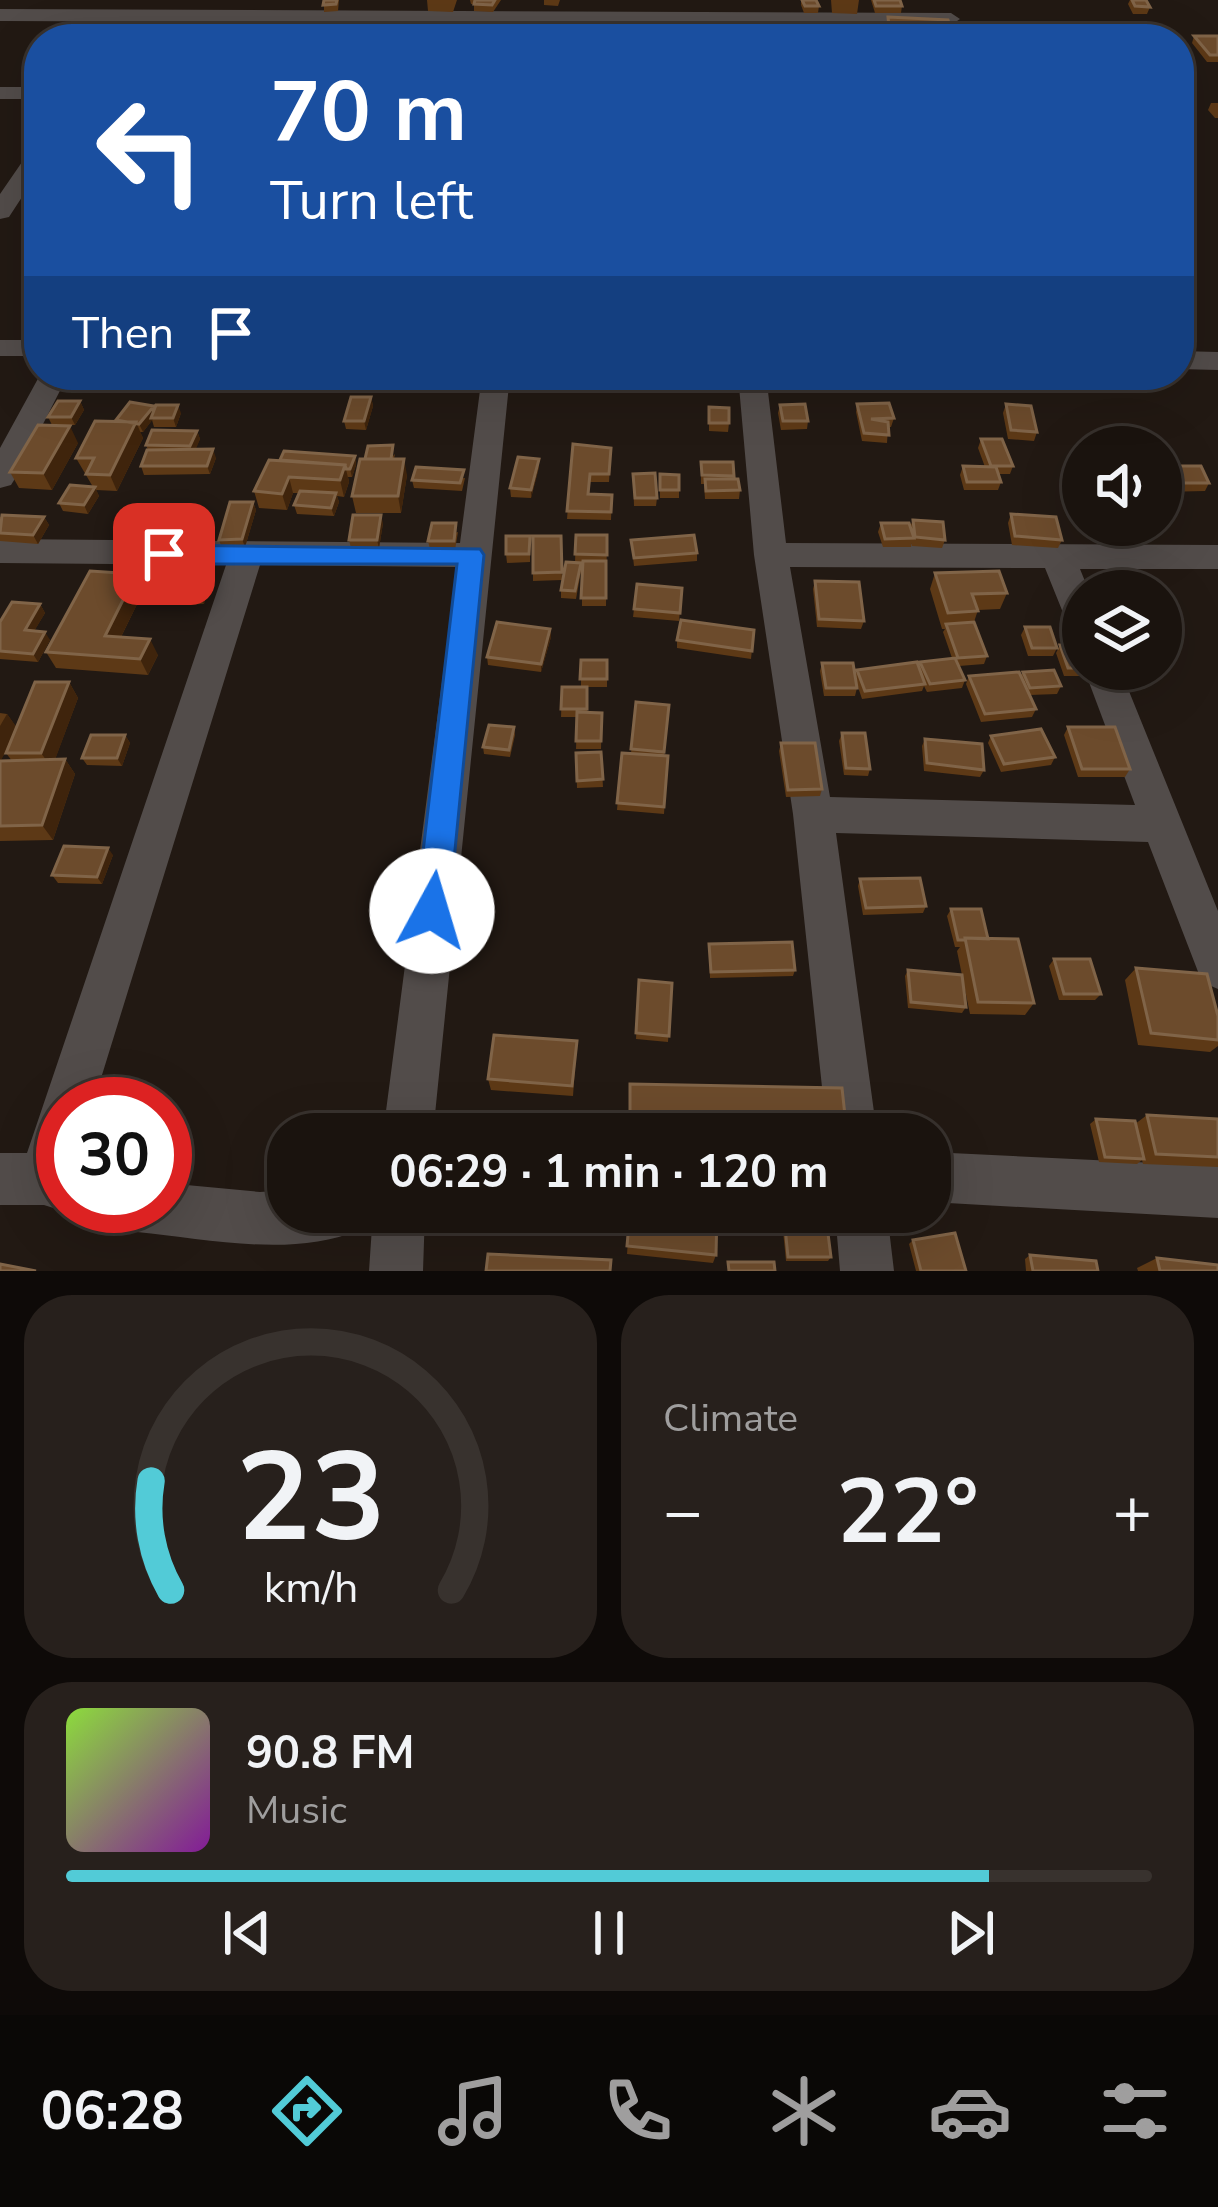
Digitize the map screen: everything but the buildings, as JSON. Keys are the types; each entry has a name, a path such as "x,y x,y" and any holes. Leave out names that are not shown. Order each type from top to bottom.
{"street":[{"path":"0,15 316,8 947,9"},
{"path":"3,203 24,178"},
{"path":"0,477 45,390"},
{"path":"410,1113 471,555 494,390"},
{"path":"754,390 771,555 813,814 849,1113"},
{"path":"0,551 471,555"},
{"path":"771,555 1218,557"},
{"path":"77,1077 246,556"},
{"path":"1058,556 1063,570"},
{"path":"1110,690 1218,967"},
{"path":"813,814 1163,824"},
{"path":"951,1179 1218,1192"},
{"path":"192,1211 267,1217"},
{"path":"396,1271 398,1233"},
{"path":"863,1233 867,1271"}],"route":[{"path":"164,554 471,555 432,911"}]}
